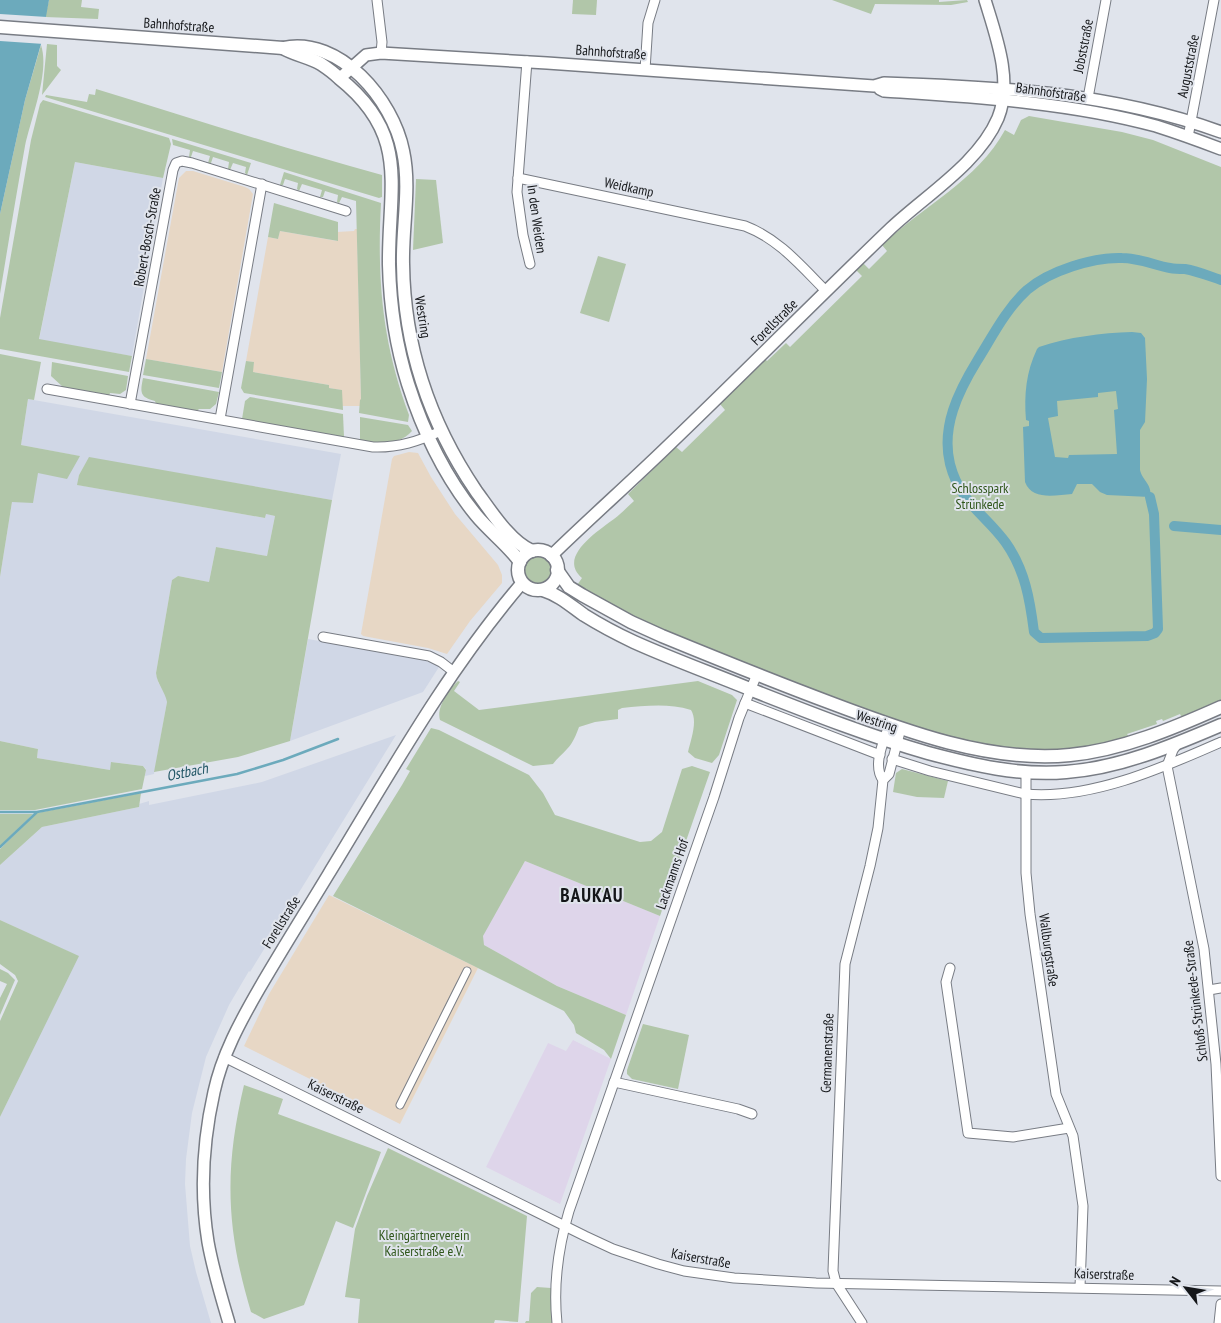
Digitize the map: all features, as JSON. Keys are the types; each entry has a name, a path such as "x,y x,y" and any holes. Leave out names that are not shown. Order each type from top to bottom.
{"main road":[{"name":"Bahnhofstraße","path":"0,27 283,48 294,46 314,49 334,57 351,68"},
{"name":"Westring","path":"283,48 321,64 340,78 364,102 380,125 390,152 392,173 389,266 393,315 403,366 418,413 450,478 462,496 487,528 520,562"},
{"name":"Westring","path":"351,68 366,81 386,105 399,134 403,151 406,185 403,264 406,312 416,360 441,431 465,474 488,508 517,542 532,552"},
{"path":"542,551 551,556 555,560 557,570 553,582 543,590 532,589 522,583 518,573 520,562 527,554 542,551"},
{"name":"Westring","path":"557,570 569,587 631,622 757,674 895,726 960,745 1021,756 1063,756 1112,748 1162,731 1221,707"},
{"name":"Westring","path":"543,590 558,595 591,619 633,642 843,726 890,742 987,767 1026,772 1065,772 1092,769 1145,755 1221,725"}],"street":[{"path":"377,0 382,53"},
{"path":"646,70 648,23 655,0"},
{"name":"Forellstraße","path":"551,556 678,437 892,226 967,162 983,144 998,118 1004,88 1002,67 985,0"},
{"name":"Jobststraße","path":"1088,98 1106,0"},
{"name":"Auguststraße","path":"1188,137 1214,0"},
{"name":"Bahnhofstraße","path":"340,78 366,56 382,53 527,61 874,86 884,90 1002,100 1105,115 1155,126 1221,149"},
{"path":"518,178 527,61"},
{"name":"Bahnhofstraße","path":"874,86 884,83 1004,88 1088,98 1191,121 1221,132"},
{"name":"Robert-Bosch-Straße","path":"130,404 173,170 176,163 182,161 192,163 346,210"},
{"name":"In den Weiden","path":"518,178 517,192 523,235 530,264"},
{"name":"Weidkamp","path":"518,178 745,226 766,235 782,247 826,291"},
{"path":"220,419 262,184"},
{"path":"47,389 374,447 389,448 398,446 429,437 441,431"},
{"name":"Forellstraße","path":"229,1323 218,1288 208,1242 204,1197 207,1132 214,1092 224,1057 276,958 404,750 474,642 522,583"},
{"path":"323,637 429,656 454,672"},
{"name":"Lackmanns Hof","path":"557,1323 555,1300 556,1275 565,1226 745,703 757,674"},
{"path":"745,703 880,756"},
{"name":"Germanenstraße","path":"883,780 879,774 880,756 890,742 895,726"},
{"name":"Germanenstraße","path":"862,1323 836,1283 833,1271 845,964 878,828 883,780 889,774 892,759 890,742"},
{"path":"892,759 1025,794 1040,795 1112,783 1167,766 1221,742"},
{"path":"1167,766 1178,743"},
{"path":"1145,755 1167,766"},
{"name":"Schloß-Strünkede-Straße","path":"1167,766 1204,950 1216,1064 1221,1176"},
{"name":"Wallburgstraße","path":"1026,772 1026,873 1030,914 1056,1094 1073,1136 1083,1206 1080,1287"},
{"path":"950,968 946,982 968,1133 1013,1137 1069,1128"},
{"path":"400,1105 466,973 456,971"},
{"path":"1209,990 1221,988"},
{"path":"446,991 455,995"},
{"name":"Kaiserstraße","path":"224,1057 565,1226 613,1248 678,1270 734,1278 836,1283 1221,1291"},
{"path":"614,1082 752,1114"},
{"path":"1219,1323 1221,1304"}],"shaded area":[{"path":"75,162 163,178 132,356 39,340"},
{"path":"186,171 193,171 245,187 253,194 222,372 146,359 179,178"},
{"path":"357,229 361,400 360,406 342,406 341,390 329,388 329,385 252,372 254,362 246,361 268,237 278,239 280,231 337,241 337,232 354,231"},
{"path":"28,399 341,454 332,500 89,458 79,475 78,485 265,518 266,514 275,516 267,556 216,547 209,582 178,576 172,580 156,673 167,702 154,774 145,776 146,769 143,766 112,762 110,770 37,758 38,749 0,741 0,577 12,502 38,472 79,456 21,445"},
{"path":"409,452 418,453 455,514 498,565 502,575 502,583 470,621 447,654 428,648 363,636 361,634 392,459 394,456"},
{"path":"308,639 421,659 439,667 423,692 290,741"},
{"path":"396,735 249,971 229,1005 206,1057 192,1113 185,1184 190,1246 211,1323 0,1323 0,1117 78,956 0,920 0,865 42,827 139,807 139,804 149,801 149,805 262,782"},
{"path":"525,861 660,916 626,1015 557,986 484,945 482,939 484,933"},
{"path":"329,895 478,968 400,1124 244,1046 269,994"},
{"path":"573,1040 611,1059 560,1204 486,1167 548,1043 566,1051"}],"green space":[{"path":"49,0 82,0 81,7 99,9 98,19 45,17"},
{"path":"573,0 597,0 596,15 572,14"},
{"path":"832,0 939,0 939,2 967,0 968,2 951,5 875,4 871,14"},
{"path":"47,44 57,45 57,66 61,70 42,95"},
{"path":"41,45 43,68 39,95 25,146 0,294 0,214 25,100"},
{"path":"96,89 382,175 382,197 379,198 45,97 46,95 87,102 89,94 95,95"},
{"path":"43,100 169,138 171,144 163,178 75,162 39,339 132,356 129,372 0,349 0,318 31,140 40,104"},
{"name":"Schlosspark Strünkede","path":"1029,116 1122,132 1153,140 1221,167 1221,701 1182,718 1180,714 1163,721 1162,719 1156,721 1157,724 1127,734 1129,737 1104,744 1062,751 1006,748 939,734 858,709 648,625 575,588 582,578 576,570 574,562 577,553 590,537 617,517 634,501 628,494 676,447 682,452 725,410 720,404 765,359 767,361 786,343 790,347 862,276 856,270 863,263 869,269 887,251 882,245 980,164 994,148 1005,130 1014,135 1021,120"},
{"path":"172,139 251,163 247,175 245,173 246,167 233,163 230,170 228,169 229,162 213,157 211,163 208,163 210,156 193,151 191,157 189,157 190,150 173,145"},
{"path":"284,172 381,203 380,258 383,310 393,362 409,415 408,422 359,413 361,399 356,201 342,197 339,203 337,202 338,195 325,191 323,197 320,197 322,190 302,184 299,191 297,189 298,183 285,179 283,185 280,185"},
{"path":"416,179 436,180 443,243 413,250"},
{"path":"274,203 338,222 338,241 280,231 278,239 268,237"},
{"path":"598,256 626,264 609,322 580,313"},
{"path":"0,354 41,362 34,400 28,399 21,445 80,456 67,479 38,473 33,503 12,502 0,577"},
{"path":"146,359 222,372 219,388 143,375"},
{"path":"246,361 254,362 253,372 329,385 329,388 342,390 343,410 244,393 241,388"},
{"path":"52,362 128,376 126,390 120,394 110,393 109,396 63,387 51,376"},
{"path":"143,378 219,392 216,404 210,409 199,409 197,411 156,404 155,401 146,398 142,394"},
{"path":"250,397 343,414 344,437 242,419 245,401"},
{"path":"360,417 408,425 412,431 407,436 395,441 360,440"},
{"path":"89,457 332,500 290,741 238,757 154,772 167,702 156,673 172,580 178,576 209,582 216,547 267,556 275,516 266,514 265,518 77,485 79,475"},
{"path":"539,556 549,560 553,570 549,580 539,584 529,580 525,570 529,560"},
{"path":"458,681 460,682 454,691 479,710 698,681 732,695 737,700 719,755 712,763 695,758 688,752 694,725 691,710 674,706 656,706 622,708 618,710 618,719 595,722 579,727 571,744 553,764 533,766 440,720 439,715 442,704 447,694"},
{"path":"431,728 439,730 529,775 543,793 555,815 640,842 651,841 662,832 682,769 692,766 710,772 660,916 525,861 483,936 484,945 557,986 626,1015 611,1059 604,1050 576,1033 574,1025 564,1011 333,896 402,785 410,771 406,769"},
{"path":"0,741 38,749 37,758 110,770 111,762 143,766 146,770 142,789 35,810 0,810"},
{"path":"902,769 948,781 944,798 917,797 893,792 896,773"},
{"path":"141,793 139,807 42,827 0,865 0,849 37,813"},
{"path":"0,814 33,814 0,846"},
{"path":"0,920 79,956 0,1117 0,1021 18,981 15,975 0,964"},
{"path":"0,969 8,973 15,980 0,1015 0,998 7,984 0,981"},
{"path":"643,1024 689,1035 678,1089 632,1079 627,1074"},
{"path":"244,1085 283,1099 278,1114 381,1152 353,1228 336,1221 304,1305 264,1319 251,1312 243,1282 233,1226 231,1172 233,1145"},
{"name":"Kleingärtnerverein Kaiserstraße e.V.","path":"388,1148 527,1216 518,1322 495,1320 494,1323 358,1323 360,1299 345,1297 355,1229"},
{"path":"537,1287 551,1288 553,1323 525,1323 529,1321 531,1293"}],"water":[{"path":"0,0 49,0 41,44 25,100 0,214"},
{"path":"1132,332 1141,333 1145,338 1147,379 1145,422 1140,430 1140,470 1149,486 1150,497 1107,495 1100,492 1092,484 1077,484 1072,494 1045,496 1033,492 1025,482 1023,427 1029,426 1029,421 1026,420 1025,402 1030,366 1037,349 1073,338","holes":["1116,391 1118,409 1114,410 1117,454 1069,455 1068,458 1055,457 1048,418 1058,416 1057,401 1098,397 1098,393"]}],"pier":[{"path":"0,14 47,17 44,44 0,41"}],"waterway":[{"path":"1150,497 1154,514 1158,629 1155,633 1147,636 1041,638 1034,632 1026,586 1018,564 1006,543 974,507 960,489 954,477 948,450 948,437 953,410 970,373 1006,314 1027,290 1059,271 1098,260 1128,258 1170,268 1190,270 1221,280"},
{"path":"1174,526 1221,530"},
{"name":"Ostbach","path":"0,812 37,812 237,774 283,760 338,739"},
{"name":"Ostbach","path":"0,847 36,813"}],"district":[{"name":"BAUKAU","path":"592,895"}]}
